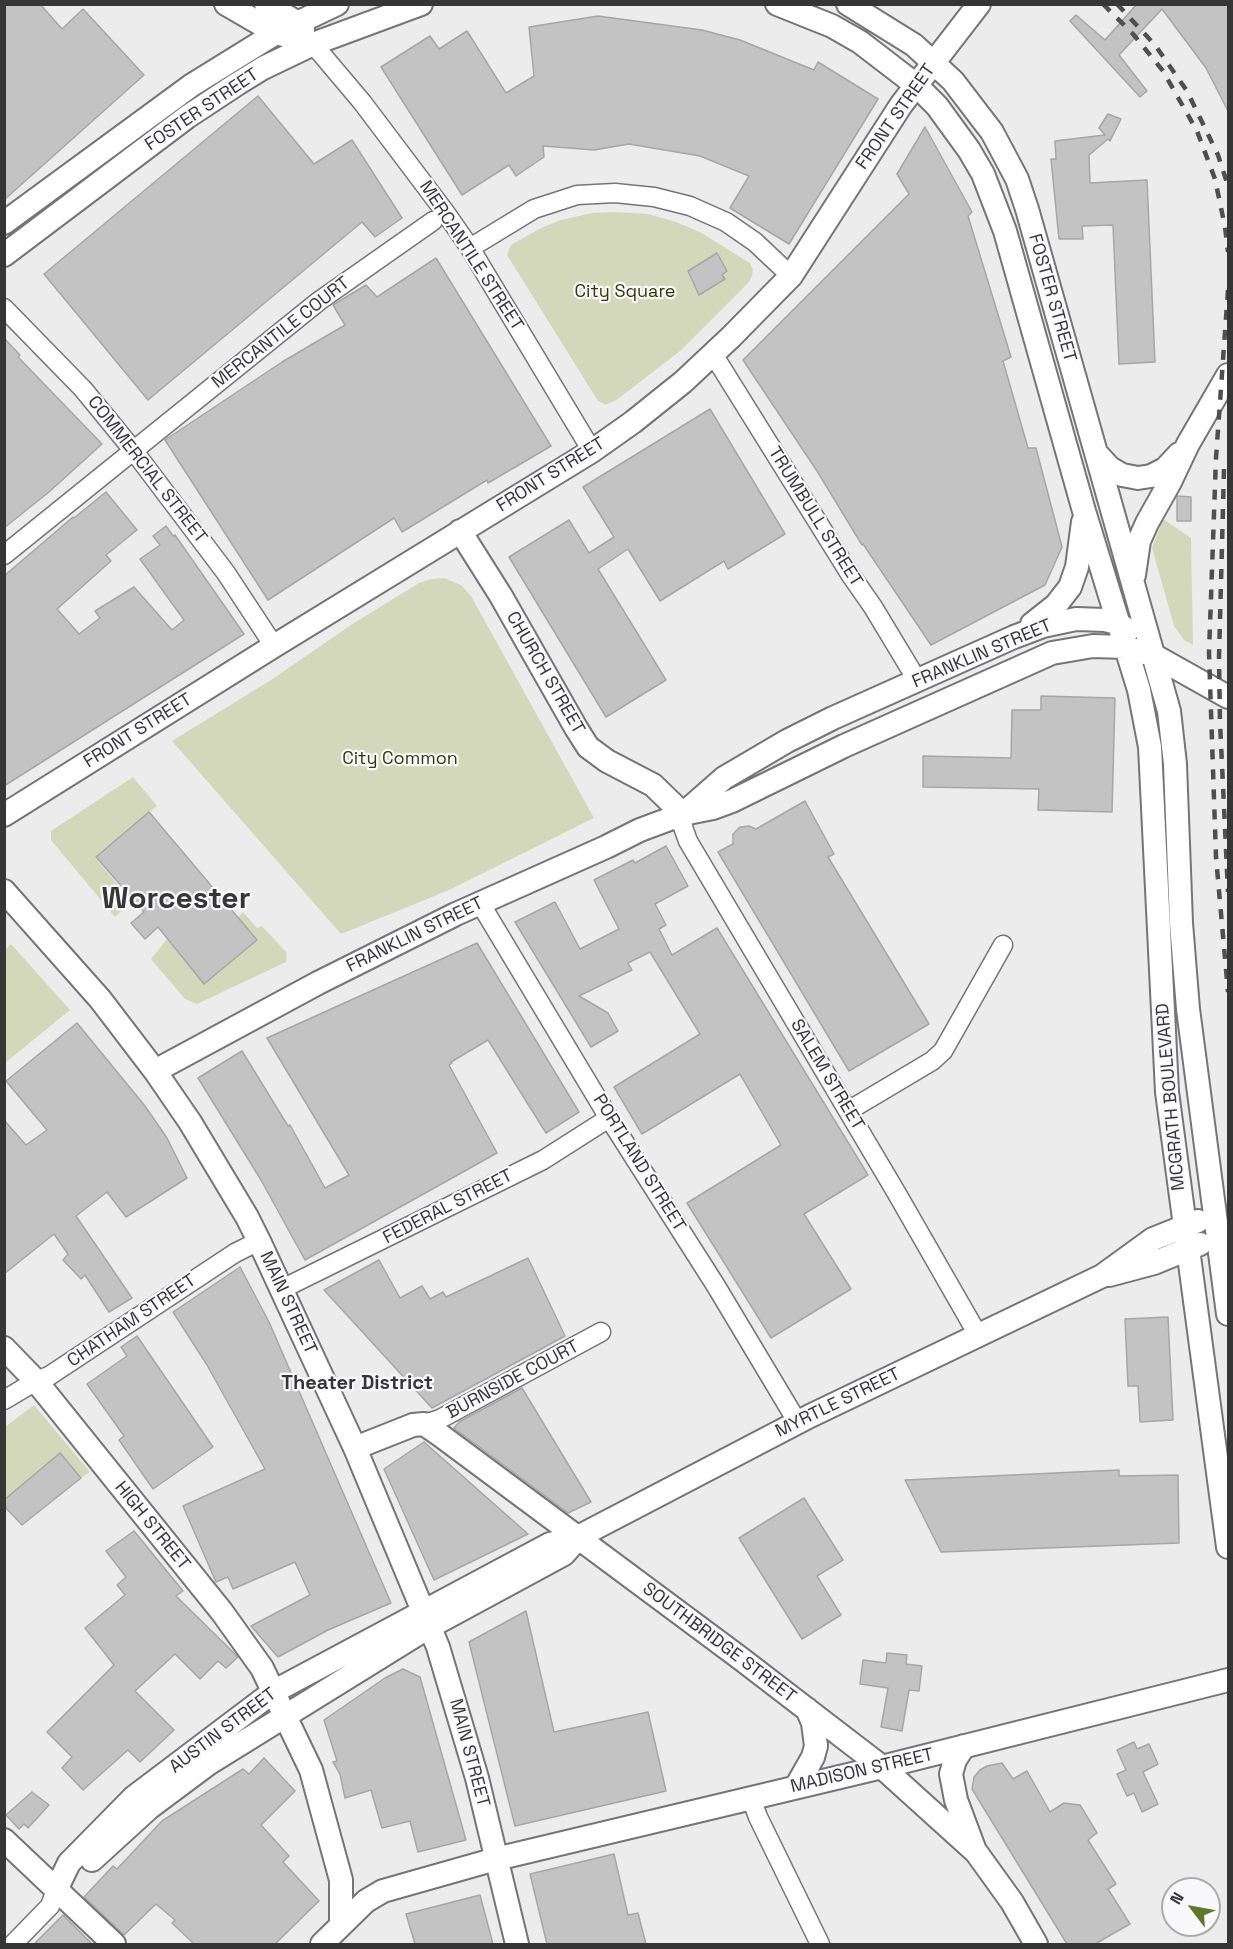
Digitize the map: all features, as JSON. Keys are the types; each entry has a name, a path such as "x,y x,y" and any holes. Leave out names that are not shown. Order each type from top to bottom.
{"main road":[{"path":"226,4 276,33 313,44"},
{"path":"266,4 298,22 313,44"},
{"name":"FOSTER STREET","path":"4,223 161,106 276,33 337,4"},
{"name":"FOSTER STREET","path":"4,255 187,117 263,68 313,44 421,4"},
{"name":"FOSTER STREET","path":"777,4 832,26 860,42 916,85 955,129 982,174 1005,231 1117,623"},
{"name":"FOSTER STREET","path":"848,4 899,35 934,62 974,106 992,132 1017,178 1155,656"},
{"name":"FRONT STREET","path":"4,815 592,451 683,382 792,276 901,105 979,4"},
{"path":"1133,586 1138,541 1188,444 1228,375"},
{"path":"1096,453 1110,468 1122,475 1138,478 1151,477 1165,469 1188,444"},
{"path":"1014,637 1050,611 1070,586 1081,548 1084,511"},
{"name":"CHURCH STREET","path":"460,531 501,596 588,747 607,761 653,785 683,813"},
{"name":"FRANKLIN STREET","path":"683,813 724,778 787,741 1014,637 1062,621 1094,619 1117,623 1143,642 1155,656"},
{"name":"MCGRATH BOULEVARD","path":"1117,623 1139,690 1150,747 1167,1092 1228,1547"},
{"name":"FRANKLIN STREET","path":"155,1071 338,973 480,903 640,830 683,813 713,808 732,801 844,746 1052,653 1102,645 1125,647 1155,656"},
{"path":"1155,656 1228,697"},
{"name":"MCGRATH BOULEVARD","path":"1155,656 1171,726 1186,998 1228,1314"},
{"name":"MAIN STREET","path":"4,891 100,999 155,1071 190,1122 259,1241 355,1448 441,1658 477,1778 517,1944"},
{"name":"MYRTLE STREET","path":"426,1620 564,1554 578,1538 798,1423 1102,1276 1147,1242 1215,1215"},
{"name":"MYRTLE STREET","path":"1102,1276 1154,1263 1218,1238"},
{"name":"HIGH STREET","path":"4,1348 36,1381 222,1612 262,1668 311,1770 341,1880 342,1935"},
{"path":"355,1448 413,1425 424,1424"},
{"name":"SOUTHBRIDGE STREET","path":"424,1424 882,1767 976,1852 1012,1902 1036,1944"},
{"name":"AUSTIN STREET","path":"56,1890 69,1863 134,1797 273,1692 426,1620"},
{"name":"AUSTIN STREET","path":"56,1890 173,1789 426,1620"},
{"name":"MADISON STREET","path":"322,1944 342,1935 366,1901 383,1891 496,1859 882,1767 1228,1680"},
{"path":"796,1787 813,1757 816,1746 813,1723 807,1709"},
{"path":"964,1746 951,1774 956,1800 976,1852"},
{"path":"4,1840 114,1944"}],"street":[{"name":"MERCANTILE STREET","path":"313,44 362,102 470,248 592,451"},
{"path":"470,248 534,209 577,195 615,193 654,197 690,206 726,222 756,242 792,276"},
{"name":"MERCANTILE COURT","path":"4,555 319,301 433,221"},
{"name":"COMMERCIAL STREET","path":"4,308 84,389 133,450 226,573 274,646"},
{"name":"TRUMBULL STREET","path":"713,354 850,574 873,607 917,681"},
{"name":"SALEM STREET","path":"683,813 683,827 688,841 978,1335"},
{"name":"PORTLAND STREET","path":"480,903 609,1118 716,1286 798,1423"},
{"path":"848,1111 932,1061 943,1051 1003,945"},
{"name":"FEDERAL STREET","path":"282,1289 543,1160 609,1118"},
{"name":"CHATHAM STREET","path":"4,1400 49,1376 235,1253 259,1241"},
{"name":"BURNSIDE COURT","path":"424,1424 440,1419 601,1332"},
{"path":"751,1798 820,1944"},
{"name":"AUSTIN STREET","path":"13,1944 50,1906 56,1890"}],"green space":[{"name":"City Square","path":"592,213 648,214 700,232 750,263 753,270 749,282 680,351 618,399 606,405 598,401 507,255 511,245 541,228 561,220"},
{"path":"1163,519 1191,538 1193,645 1184,640 1174,626 1152,548"},
{"name":"City Common","path":"444,578 461,585 471,596 594,818 449,890 341,934 172,741 271,680 354,623 419,583"},
{"path":"133,777 157,806 95,858 132,901 115,917 51,840 51,831"},
{"path":"243,912 257,928 262,926 287,953 286,962 197,1004 185,999 151,959 167,939 204,984 257,940 238,917"},
{"path":"11,944 70,1010 5,1063 5,950"},
{"path":"34,1405 90,1472 81,1478 60,1454 7,1498 5,1496 5,1427"}],"building":[{"path":"4,4 40,4 62,29 83,9 144,75 4,200"},
{"path":"1137,4 1228,4 1228,111 1206,68 1162,9 1119,55 1147,91 1140,97 1070,21 1076,15 1105,40"},
{"path":"598,16 702,30 740,40 814,70 818,62 878,99 789,244 730,208 749,176 700,156 629,144 594,150 543,146 544,157 516,176 509,165 462,195 381,67 430,36 439,49 467,31 506,93 534,76 529,27"},
{"path":"258,96 314,164 352,140 402,218 375,237 362,222 148,400 44,274"},
{"path":"1108,114 1121,119 1110,141 1108,139 1089,155 1090,183 1147,180 1155,362 1119,364 1113,225 1082,226 1083,239 1059,239 1051,159 1056,159 1055,141 1105,135 1099,128"},
{"path":"925,127 972,212 968,216 1011,357 1003,361 1028,448 1036,448 1062,547 1045,585 931,645 862,545 817,471 743,360 909,194 897,174"},
{"path":"717,253 727,271 722,275 725,279 699,295 688,271"},
{"path":"436,258 551,446 488,483 487,480 402,532 394,518 268,600 165,440 282,362 345,325 333,305 366,285 377,297"},
{"path":"4,338 20,355 18,357 102,444 49,492 4,528"},
{"path":"710,409 785,534 728,569 724,561 660,601 628,549 598,569 666,680 606,717 509,557 569,520 589,553 614,537 583,487"},
{"path":"106,492 137,530 106,555 111,561 57,609 79,634 100,618 95,611 134,587 172,630 184,620 140,559 160,545 153,536 166,526 173,536 175,535 244,634 4,786 4,576"},
{"path":"1177,496 1191,497 1191,521 1177,521"},
{"path":"1041,696 1115,698 1112,812 1038,810 1039,789 923,787 923,756 1011,758 1012,710 1041,710"},
{"path":"805,801 834,854 828,857 929,1024 849,1071 718,852 733,844 733,834 740,827 749,826 756,829"},
{"path":"149,812 257,940 204,984 158,927 145,939 131,923 144,912 96,857"},
{"path":"666,846 688,886 655,904 666,925 659,929 672,955 717,928 868,1175 804,1214 851,1289 771,1338 687,1203 781,1145 740,1074 642,1134 614,1087 700,1034 650,952 628,963 632,970 579,996 608,1013 618,1031 591,1047 515,922 555,902 580,949 619,929 594,880 633,860 635,863"},
{"path":"477,943 579,1112 546,1133 488,1040 449,1065 497,1153 305,1260 261,1180 198,1078 242,1051 288,1126 290,1125 325,1188 349,1175 267,1038"},
{"path":"77,1023 145,1106 167,1138 187,1178 126,1217 107,1192 76,1216 132,1298 109,1312 85,1275 81,1279 63,1260 68,1254 54,1234 4,1274 4,1120 26,1145 47,1130 6,1081"},
{"path":"528,1258 565,1336 432,1408 324,1290 379,1260 400,1298 422,1286 430,1299 443,1292 446,1297"},
{"path":"240,1267 269,1322 391,1603 328,1630 278,1657 251,1626 310,1595 295,1562 233,1589 228,1577 216,1582 183,1506 265,1469 207,1365 173,1312"},
{"path":"1168,1317 1173,1420 1140,1422 1138,1386 1128,1386 1125,1319"},
{"path":"137,1336 213,1447 153,1489 119,1440 124,1436 87,1384 127,1356 121,1347"},
{"path":"522,1388 591,1502 568,1513 454,1428 459,1422"},
{"path":"424,1442 528,1534 434,1580 384,1469"},
{"path":"60,1453 81,1478 22,1525 4,1506 4,1500"},
{"path":"1119,1470 1119,1476 1178,1475 1179,1543 941,1552 905,1480"},
{"path":"804,1498 843,1560 817,1576 841,1615 802,1639 739,1538"},
{"path":"134,1531 183,1591 176,1596 238,1657 226,1668 218,1661 200,1679 175,1654 135,1691 174,1730 140,1762 128,1750 83,1790 62,1768 72,1757 47,1732 114,1665 85,1628 125,1595 117,1585 126,1577 106,1551"},
{"path":"526,1611 554,1732 648,1712 666,1791 515,1826 469,1642"},
{"path":"887,1653 907,1655 906,1664 922,1666 919,1691 909,1690 902,1731 881,1727 888,1688 860,1684 863,1660 886,1663"},
{"path":"403,1669 420,1677 466,1840 418,1852 410,1821 382,1828 371,1790 345,1798 340,1774 333,1762 337,1761 324,1720 385,1678"},
{"path":"1134,1742 1137,1749 1149,1744 1158,1764 1143,1772 1158,1804 1142,1812 1134,1793 1127,1796 1117,1774 1126,1770 1117,1750"},
{"path":"264,1758 295,1791 261,1825 289,1856 283,1862 319,1901 275,1944 194,1944 172,1923 175,1920 156,1904 124,1935 84,1897 113,1866 117,1869 162,1821 243,1769 249,1774"},
{"path":"1002,1763 1013,1779 1027,1771 1050,1812 1064,1803 1080,1805 1097,1833 1088,1840 1116,1884 1108,1889 1130,1924 1095,1944 1067,1944 972,1789 974,1777 980,1770"},
{"path":"32,1792 49,1805 28,1828 24,1824 19,1829 6,1815"},
{"path":"614,1854 628,1915 638,1913 646,1944 547,1944 530,1874"},
{"path":"480,1895 493,1944 415,1944 406,1914"},
{"path":"63,1915 92,1944 34,1944"}],"railway":[{"path":"1103,4 1133,34 1163,71 1197,131 1215,179 1228,252"},
{"path":"1117,4 1155,45 1187,91 1218,155 1228,186"},
{"path":"1228,290 1216,458 1209,653 1216,857 1228,992"},
{"path":"1224,469 1219,658 1228,892"}],"district":[{"name":"Worcester","path":"176,900"},
{"name":"Theater District","path":"357,1384"}]}
